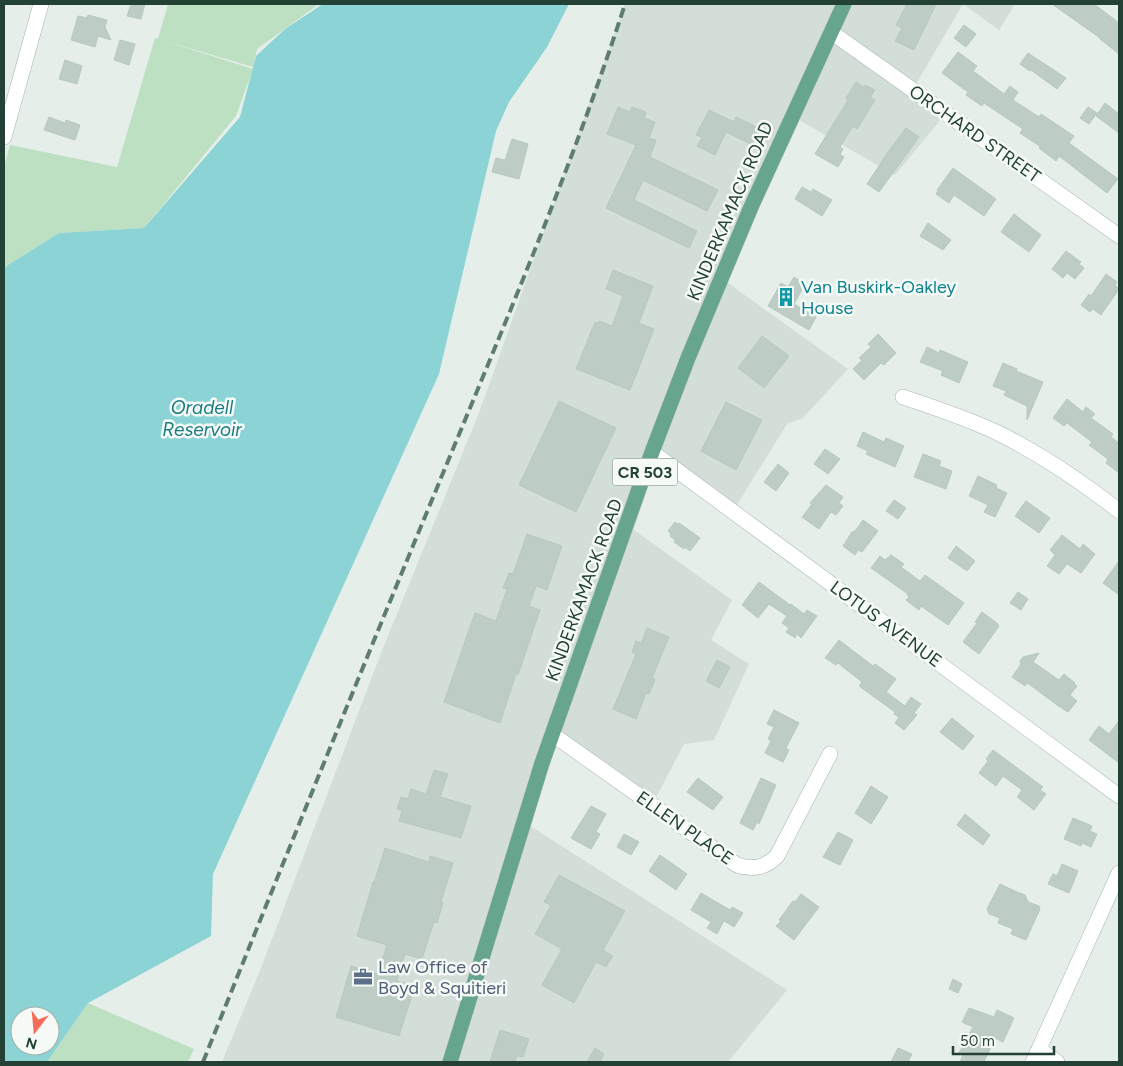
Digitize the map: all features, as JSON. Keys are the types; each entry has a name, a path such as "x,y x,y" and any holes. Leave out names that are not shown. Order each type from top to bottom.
{"main road":[{"name":"KINDERKAMACK ROAD","path":"450,1062 552,734 652,452 728,260 844,4"}],"street":[{"path":"4,137 41,4"},
{"name":"ORCHARD STREET","path":"831,32 1119,236"},
{"path":"903,397 998,433 1014,441 1058,467 1119,511"},
{"name":"LOTUS AVENUE","path":"652,452 1119,796"},
{"name":"ELLEN PLACE","path":"552,734 737,865 748,868 760,868 770,863 777,856 830,754"},
{"path":"1057,1062 1036,1056 1119,874"}],"shaded area":[{"path":"625,4 963,4 913,89 946,113 895,175 792,116 721,278 848,369 803,418 787,424 733,511 653,453 627,525 732,600 711,640 749,664 714,740 684,744 652,805 553,735 524,822 787,990 728,1062 222,1062 261,968 383,648 479,413"},
{"path":"963,4 1015,4 999,30"}],"green space":[{"path":"168,4 319,4 257,49 253,67 158,39"},
{"path":"155,38 253,69 236,116 144,228 59,233 4,269 4,167 10,145 117,167"},
{"path":"88,1003 194,1049 188,1062 47,1062 51,1056 60,1056 60,1043"}],"water":[{"name":"Oradell Reservoir","path":"323,4 569,4 547,47 509,102 496,131 439,374 213,874 211,936 88,1003 60,1043 60,1006 10,1006 10,1056 51,1056 47,1062 4,1062 4,269 59,233 144,228 240,117 256,56 285,29"}],"building":[{"path":"131,4 145,4 141,19 127,16"},
{"path":"907,4 936,4 914,50 895,41 902,28 896,25"},
{"path":"1052,4 1094,4 1119,23 1119,54 1100,38"},
{"path":"88,15 107,20 105,27 111,40 98,36 95,47 71,40 78,16 87,18"},
{"path":"964,25 976,34 966,47 954,38"},
{"path":"120,40 135,44 129,65 114,60"},
{"path":"958,52 977,66 973,71 1004,94 1010,86 1018,92 1013,100 1039,117 1041,114 1074,136 1069,143 1118,179 1107,193 1059,156 1056,161 1039,148 1041,147 1020,133 1023,129 984,103 982,106 966,95 968,92 942,73"},
{"path":"1028,53 1066,78 1057,89 1020,64"},
{"path":"65,60 82,66 77,84 59,79"},
{"path":"856,82 864,87 865,85 875,90 870,98 875,100 857,129 853,126 840,147 843,149 840,154 844,157 838,167 815,154 848,100 846,98"},
{"path":"1105,103 1119,114 1119,133 1096,116"},
{"path":"618,107 630,112 632,107 646,112 644,118 655,122 649,138 656,140 650,157 718,190 707,211 643,180 634,200 697,231 689,248 606,208 636,145 607,134"},
{"path":"1088,107 1097,113 1089,124 1080,118"},
{"path":"709,110 734,122 736,117 765,131 757,147 726,132 715,155 697,146 702,137 696,135"},
{"path":"49,117 65,123 66,120 80,125 75,140 44,130"},
{"path":"906,128 919,137 879,192 867,184"},
{"path":"512,139 528,144 519,179 492,172 496,158 505,160"},
{"path":"953,168 996,199 984,216 954,195 949,203 936,194"},
{"path":"802,187 811,192 813,189 832,200 822,216 795,199"},
{"path":"1014,214 1041,235 1029,252 1001,232"},
{"path":"928,223 951,240 943,250 920,236"},
{"path":"1066,251 1081,262 1079,264 1084,268 1075,279 1067,273 1063,278 1052,269"},
{"path":"613,270 653,286 639,323 654,329 630,390 576,369 595,322 598,323 599,321 612,326 623,296 606,289"},
{"path":"1106,274 1117,282 1115,285 1119,289 1101,315 1093,309 1090,312 1081,305 1089,294 1091,296"},
{"name":"Van Buskirk-Oakley House","path":"794,277 805,284 794,304 816,317 809,330 768,306 781,283 788,287"},
{"path":"878,334 896,353 884,365 881,363 864,380 853,369 862,360 859,358 871,347 868,344"},
{"path":"762,336 789,356 764,388 738,368"},
{"path":"927,347 939,353 940,350 968,362 959,383 941,375 943,371 920,362"},
{"path":"1003,363 1017,369 1016,371 1043,382 1027,420 1027,406 1004,395 1006,391 993,386"},
{"path":"1067,399 1083,412 1086,407 1095,414 1091,418 1113,434 1111,437 1119,443 1119,473 1106,463 1108,459 1089,445 1092,442 1067,423 1064,426 1053,418"},
{"path":"559,401 616,428 576,512 519,485"},
{"path":"726,402 762,420 736,470 701,451"},
{"path":"863,432 884,442 886,438 904,446 895,467 866,454 868,451 857,446"},
{"path":"825,449 840,459 828,474 814,464"},
{"path":"923,454 941,461 939,466 952,471 946,489 914,477"},
{"path":"778,464 789,473 776,491 764,482"},
{"path":"978,476 997,485 996,488 1007,493 995,517 984,512 988,505 969,496"},
{"path":"826,485 843,497 839,503 843,506 836,515 831,512 819,529 802,517 812,504 810,503"},
{"path":"894,500 906,508 898,519 886,511"},
{"path":"1026,501 1050,518 1039,533 1015,516"},
{"path":"863,520 878,531 862,552 858,550 855,555 843,546"},
{"path":"675,522 700,538 690,551 674,542 675,540 670,536 671,534 668,531"},
{"path":"527,534 562,546 547,590 536,586 529,606 540,610 500,723 444,702 475,613 496,621 507,589 503,588 509,573 513,574"},
{"path":"1062,535 1080,549 1083,544 1095,554 1081,573 1067,564 1059,574 1047,566 1055,555 1050,550"},
{"path":"956,546 975,561 967,571 948,558"},
{"path":"891,555 904,564 901,567 920,581 925,575 964,603 948,625 921,606 919,610 906,600 909,597 908,594 871,568 880,556 885,560"},
{"path":"1119,561 1119,595 1103,583"},
{"path":"759,582 804,614 807,610 817,616 801,638 797,634 795,638 786,632 789,628 782,623 787,616 769,604 758,618 742,605"},
{"path":"1018,592 1028,599 1021,610 1010,603"},
{"path":"982,612 999,626 979,654 963,642 977,623 975,622"},
{"path":"647,628 669,637 652,678 655,679 649,694 646,693 636,719 613,709 636,654 632,652 636,641 641,643"},
{"path":"839,640 873,666 875,664 896,679 886,692 905,706 911,697 921,704 914,713 917,715 904,730 895,723 899,717 894,714 895,712 859,686 862,682 838,663 836,665 825,658"},
{"path":"1039,653 1033,662 1059,680 1064,674 1077,686 1070,695 1077,701 1068,712 1027,683 1025,686 1012,677 1021,664 1020,661 1023,657"},
{"path":"717,660 730,667 719,688 706,681"},
{"path":"774,710 799,723 786,748 789,750 783,762 765,753 771,741 768,739 774,727 767,724"},
{"path":"952,718 974,736 963,750 940,732"},
{"path":"1119,721 1119,763 1089,740 1099,726 1109,734"},
{"path":"993,750 1043,787 1040,790 1046,794 1034,810 1017,797 1022,790 1003,776 996,786 979,773"},
{"path":"434,770 448,774 440,797 471,806 461,838 399,821 402,811 397,809 401,797 408,799 411,789 426,794"},
{"path":"698,778 723,797 713,810 687,792"},
{"path":"761,778 776,785 759,824 757,822 753,830 740,823"},
{"path":"871,786 888,797 871,824 855,813"},
{"path":"591,806 606,814 596,832 600,834 591,849 571,838"},
{"path":"965,814 990,835 983,845 957,825"},
{"path":"1073,818 1092,826 1090,831 1097,834 1091,847 1082,843 1081,846 1064,839"},
{"path":"838,832 853,840 840,865 823,857"},
{"path":"624,834 639,842 631,855 617,847"},
{"path":"385,848 429,862 430,856 453,863 441,902 443,903 437,923 434,922 422,959 405,954 397,981 415,986 399,1036 336,1017 351,966 378,974 387,945 357,936"},
{"path":"660,855 687,874 676,890 649,871"},
{"path":"1062,864 1078,871 1069,893 1048,884 1053,874 1057,876"},
{"path":"559,875 625,911 603,950 613,956 606,967 596,962 574,1003 542,985 562,949 535,934 551,905 544,902"},
{"path":"1000,884 1025,895 1028,902 1039,906 1040,909 1026,940 1011,934 1013,929 998,923 1000,918 989,914 987,909"},
{"path":"701,893 730,910 732,907 743,913 734,927 724,921 717,934 707,928 711,922 691,910"},
{"path":"801,894 819,907 794,940 776,926 793,901 795,902"},
{"path":"953,979 962,984 958,993 949,989"},
{"path":"969,1008 994,1017 997,1010 1014,1018 1003,1042 995,1038 984,1062 960,1062 963,1055 959,1053 973,1027 962,1022"},
{"path":"500,1030 529,1039 523,1057 517,1056 515,1062 490,1062"},
{"path":"595,1048 604,1054 600,1062 587,1062"},
{"path":"898,1048 912,1054 908,1062 891,1062"}],"railway":[{"path":"203,1062 559,190 625,4"}],"place":[{"name":"Van Buskirk-Oakley House","path":"786,297"},
{"name":"Law Office of Boyd & Squitieri","path":"363,977"}]}
